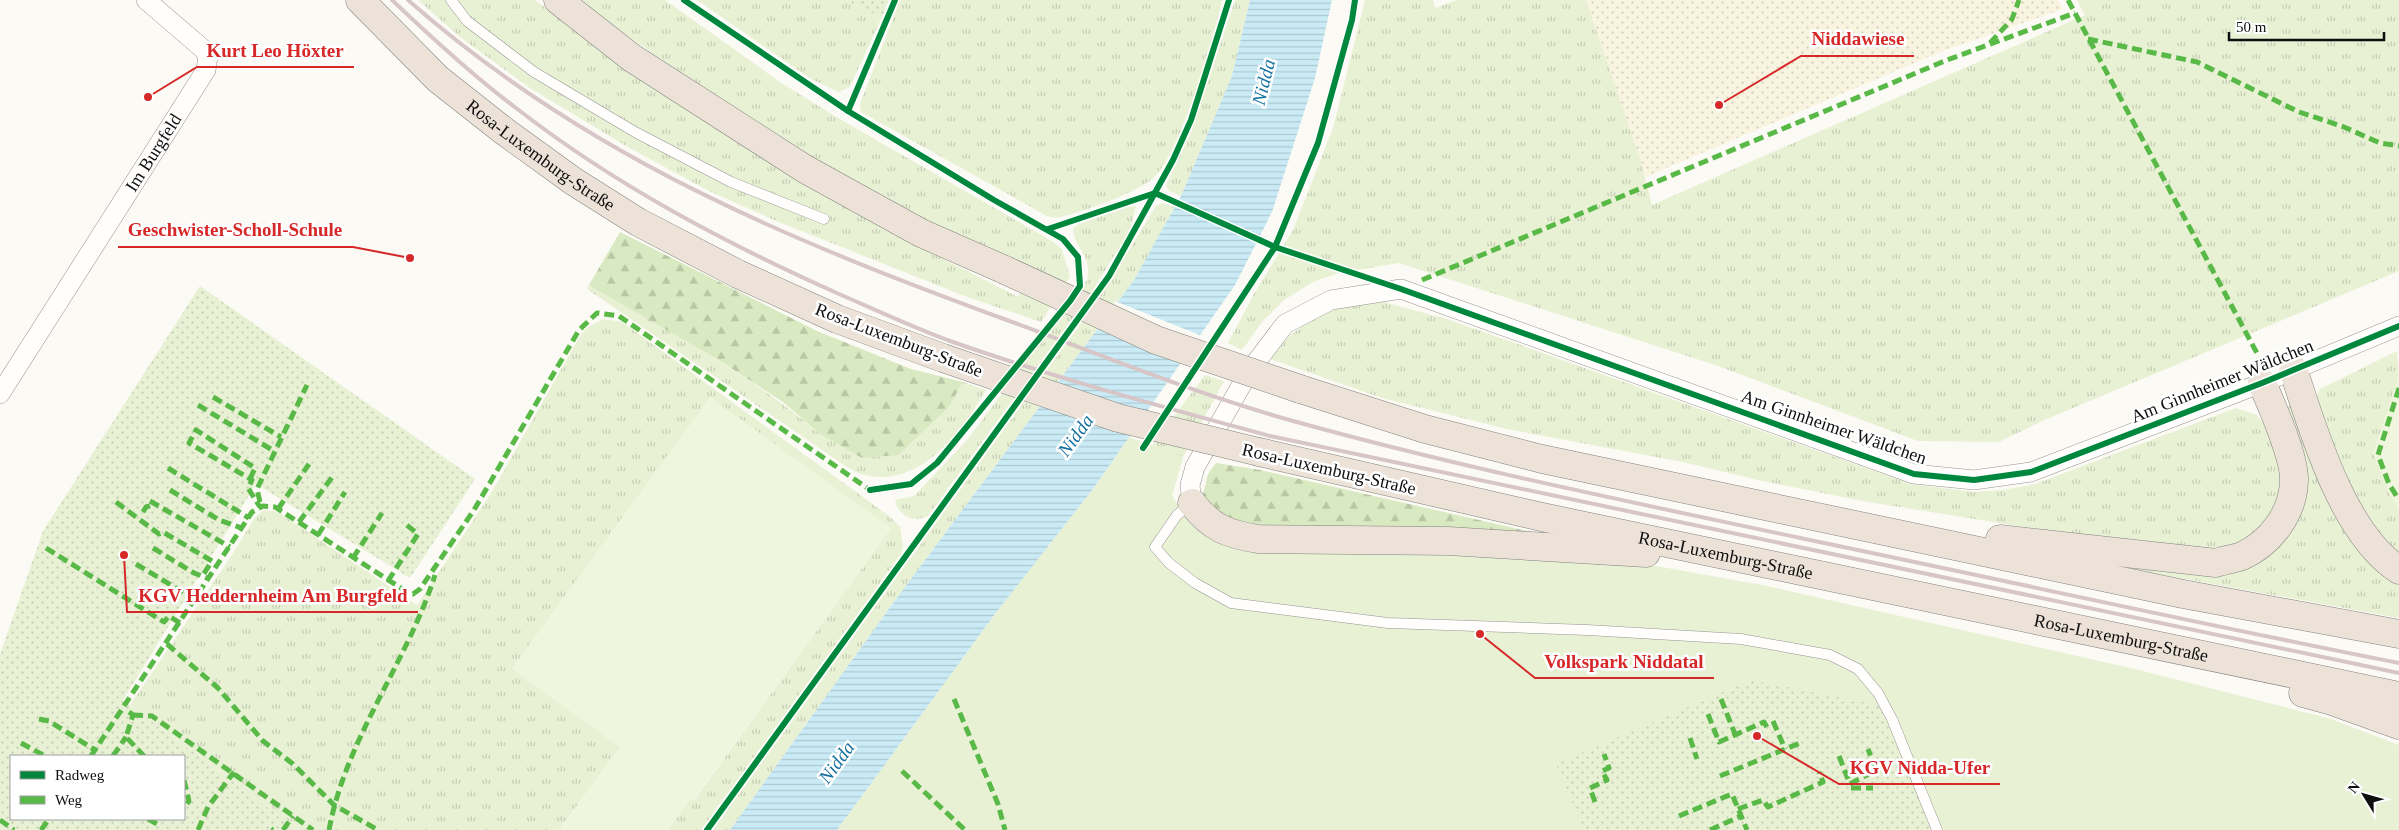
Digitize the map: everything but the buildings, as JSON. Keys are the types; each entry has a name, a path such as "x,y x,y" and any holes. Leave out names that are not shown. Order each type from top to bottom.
{"highway":[{"name":"Rosa-Luxemburg-Straße","path":"360,0 438,79 504,131 573,181 638,222 738,274 828,315 943,358 1118,418 1440,494 2399,696"},
{"path":"558,0 632,58 805,169 921,233 1156,340 1424,429 1542,459 2183,594 2399,634"},
{"path":"2293,369 2315,432 2345,505 2372,545 2399,570"},
{"path":"1886,530 2095,549 2201,562 2216,562 2242,556 2277,530 2289,506 2294,480 2287,451 2262,383"},
{"path":"1192,503 1219,529 1232,534 1258,539 1448,541 1583,548 1768,563"},
{"path":"2174,649 2256,681 2332,701 2399,725"}],"street":[{"name":"Im Burgfeld","path":"0,394 206,70 208,56 203,49 146,0"},
{"name":"Am Ginnheimer Wäldchen","path":"1192,503 1190,485 1195,467 1250,370 1285,324 1331,300 1401,289 1914,474 1974,480 2031,472 2262,383 2399,326"}],"lane":[{"path":"451,0 468,21 534,72 618,122 731,182 824,219"},
{"path":"1192,503 1177,515 1155,548 1169,563 1195,583 1231,603 1388,623 1587,630 1740,639 1830,655 1858,669 1878,693 1892,719 1937,830"}],"shaded area":[{"path":"1586,0 2058,0 2063,9 1943,51 1645,177"}],"green space":[{"path":"418,0 535,0 624,67 799,180 914,244 1018,297 1031,266 1002,254 999,258 889,202 836,172 723,102 579,0 665,0 780,82 838,118 1052,241 1062,249 1070,277 1041,322 967,297 774,220 707,190 626,146 530,88 460,37"},
{"path":"697,0 845,0 882,17 850,87 839,92 811,79"},
{"path":"845,0 889,0 882,17"},
{"path":"900,0 1222,0 1194,96 1173,148 1162,168 1151,180 1131,192 1091,208 1056,218 1047,216 861,112 860,104"},
{"path":"1235,0 1250,0 1232,76 1181,196 1169,191 1166,185 1192,130"},
{"path":"1365,0 1433,0 1435,8 1457,0 1586,0 1640,159 1652,205 2085,15 2077,0 2399,0 2399,271 2042,421 1999,442 1918,441 1718,366 1399,263 1339,273 1313,282 1284,300 1262,322 1242,350 1228,343 1254,294 1293,230 1333,128"},
{"path":"1163,203 1174,207 1163,231 1134,280 896,599 730,830 713,830 1079,326 1110,281 1156,206"},
{"path":"1136,206 1130,230 1093,290 928,516 917,519 907,517 899,510 895,500 914,496 967,440 1087,280 1087,265 1076,242 1073,228 1079,224"},
{"path":"620,232 817,331 911,369 963,382 949,407 898,455 862,458 819,433 783,402 717,359 589,285"},
{"path":"589,285 707,353 765,391 819,433 949,407 963,382 986,390 964,424 950,440 936,454 919,466 901,474 882,477 861,474 843,464 587,289"},
{"path":"200,286 475,479 410,578 256,484 123,700 298,830 0,830 0,654 43,531"},
{"path":"1372,299 1447,319 1911,484 1974,492 2003,490 2035,484 2236,408 2257,415 2271,433 2280,456 2281,502 2254,537 2217,554 2125,543 1868,502 1762,481 1683,462 1507,429 1382,398 1270,359 1290,336 1315,318 1357,302"},
{"path":"603,319 622,322 889,516 900,527 903,546 901,554 701,830 667,830 690,799 694,800 891,528 513,669 620,747 559,830 298,830 130,705 230,558 255,517 264,510 278,512 417,605 490,495 580,336 588,327"},
{"path":"2397,351 2399,376 2389,408 2389,493 2399,508 2399,558 2360,518 2314,400 2320,389"},
{"path":"1205,375 1224,381 1183,457 1172,495 1148,451"},
{"path":"2399,376 2399,508 2389,493 2373,453"},
{"path":"710,397 891,528 693,800 690,799 667,830 559,830 620,747 512,668"},
{"path":"2290,406 2295,408 2399,578 2399,618 2098,563 2183,568 2283,535 2285,408"},
{"path":"1129,437 1183,457 1172,495 1180,509 1196,526 1606,557 1762,585 2135,669 2331,719 2399,745 2399,830 837,830 995,614 1093,489"},
{"path":"1216,463 1260,470 1532,532 1527,539 1229,528 1203,495 1208,474"},
{"path":"1751,680 1874,704 1881,708 1932,830 1584,830 1556,764"}],"water":[{"name":"Nidda","path":"1250,0 1332,0 1315,78 1272,212 1235,285 1093,489 995,614 837,830 730,830 896,599 1134,280 1181,196 1232,76"}],"pier":[{"path":"1115,301 1202,336 1184,363 1096,326"}],"railway":[{"path":"392,0 484,83 554,136 592,162 672,211 796,275 922,330 990,355 1109,392 1270,436 2399,673"},
{"path":"408,0 476,56 547,106 620,150 695,190 773,227 852,261 1217,398 1286,419 1415,453 1544,483 2399,663"}],"marked path":[{"path":"1990,43 2012,19 2019,0"},
{"path":"2068,0 2259,357"},
{"path":"1422,280 1947,60 2075,13"},
{"path":"2088,39 2197,62 2299,112 2344,127 2380,143 2399,146"},
{"path":"92,755 252,512 263,506 275,507 407,592 413,594 420,589 474,510 579,330 597,313 619,316 870,490 874,490"},
{"path":"260,502 257,489 307,385"},
{"path":"2399,388 2378,455 2389,484 2399,500"},
{"path":"213,397 281,437"},
{"path":"198,405 274,451"},
{"path":"250,479 255,468 196,430 189,443 252,480 248,488 260,507"},
{"path":"278,509 309,464"},
{"path":"168,468 249,518"},
{"path":"299,522 333,476"},
{"path":"170,490 219,520 242,528"},
{"path":"318,535 345,492"},
{"path":"150,501 230,547"},
{"path":"116,502 159,534 163,532 212,561 203,575"},
{"path":"143,512 146,507 156,504"},
{"path":"353,558 382,513"},
{"path":"388,581 418,534 403,522"},
{"path":"46,548 164,622 169,616 180,623"},
{"path":"153,548 194,573 207,578"},
{"path":"136,564 186,594 194,590 200,593"},
{"path":"329,830 337,796 349,764 409,639 435,575"},
{"path":"167,644 218,688 263,741 293,764 334,805 378,830"},
{"path":"954,699 998,804 1005,830"},
{"path":"1721,699 1735,734"},
{"path":"129,712 133,715 126,737 143,755"},
{"path":"1708,714 1719,742 1764,722 1768,729"},
{"path":"133,715 152,716 313,830"},
{"path":"39,719 49,721 95,750"},
{"path":"1773,721 1785,749"},
{"path":"114,755 126,737"},
{"path":"1690,738 1697,759"},
{"path":"21,743 43,755"},
{"path":"1720,776 1800,743"},
{"path":"1850,784 1876,770 1868,749"},
{"path":"1595,802 1590,788 1607,780 1602,771 1609,768 1604,754"},
{"path":"1839,756 1848,779"},
{"path":"902,771 965,830"},
{"path":"198,830 208,807 234,772"},
{"path":"1738,809 1763,800 1768,807 1823,782 1819,772"},
{"path":"185,784 189,801 185,807"},
{"path":"1851,788 1873,788"},
{"path":"1679,816 1732,794 1747,830"},
{"path":"283,830 293,816"},
{"path":"1710,830 1741,816"},
{"path":"0,820 14,830"},
{"path":"41,830 48,820"},
{"path":"150,820 159,825"}],"cycle path":[{"path":"684,0 848,111 994,200 1063,239 1078,257 1080,286 1070,301 937,463 911,484 870,490"},
{"path":"848,111 895,0"},
{"path":"707,830 1109,276 1173,160 1191,120 1229,0"},
{"path":"1143,448 1275,247 1318,143 1352,20 1355,0"},
{"path":"1048,229 1155,193 1275,247 1401,289 1914,474 1974,480 2031,472 2262,383 2399,326"}],"place":[{"name":"Kurt Leo Höxter","path":"148,97"},
{"name":"Niddawiese","path":"1719,105"},
{"name":"Geschwister-Scholl-Schule","path":"410,258"},
{"name":"KGV Heddernheim Am Burgfeld","path":"124,555"},
{"name":"Volkspark Niddatal","path":"1480,634"},
{"name":"KGV Nidda-Ufer","path":"1757,736"}]}
